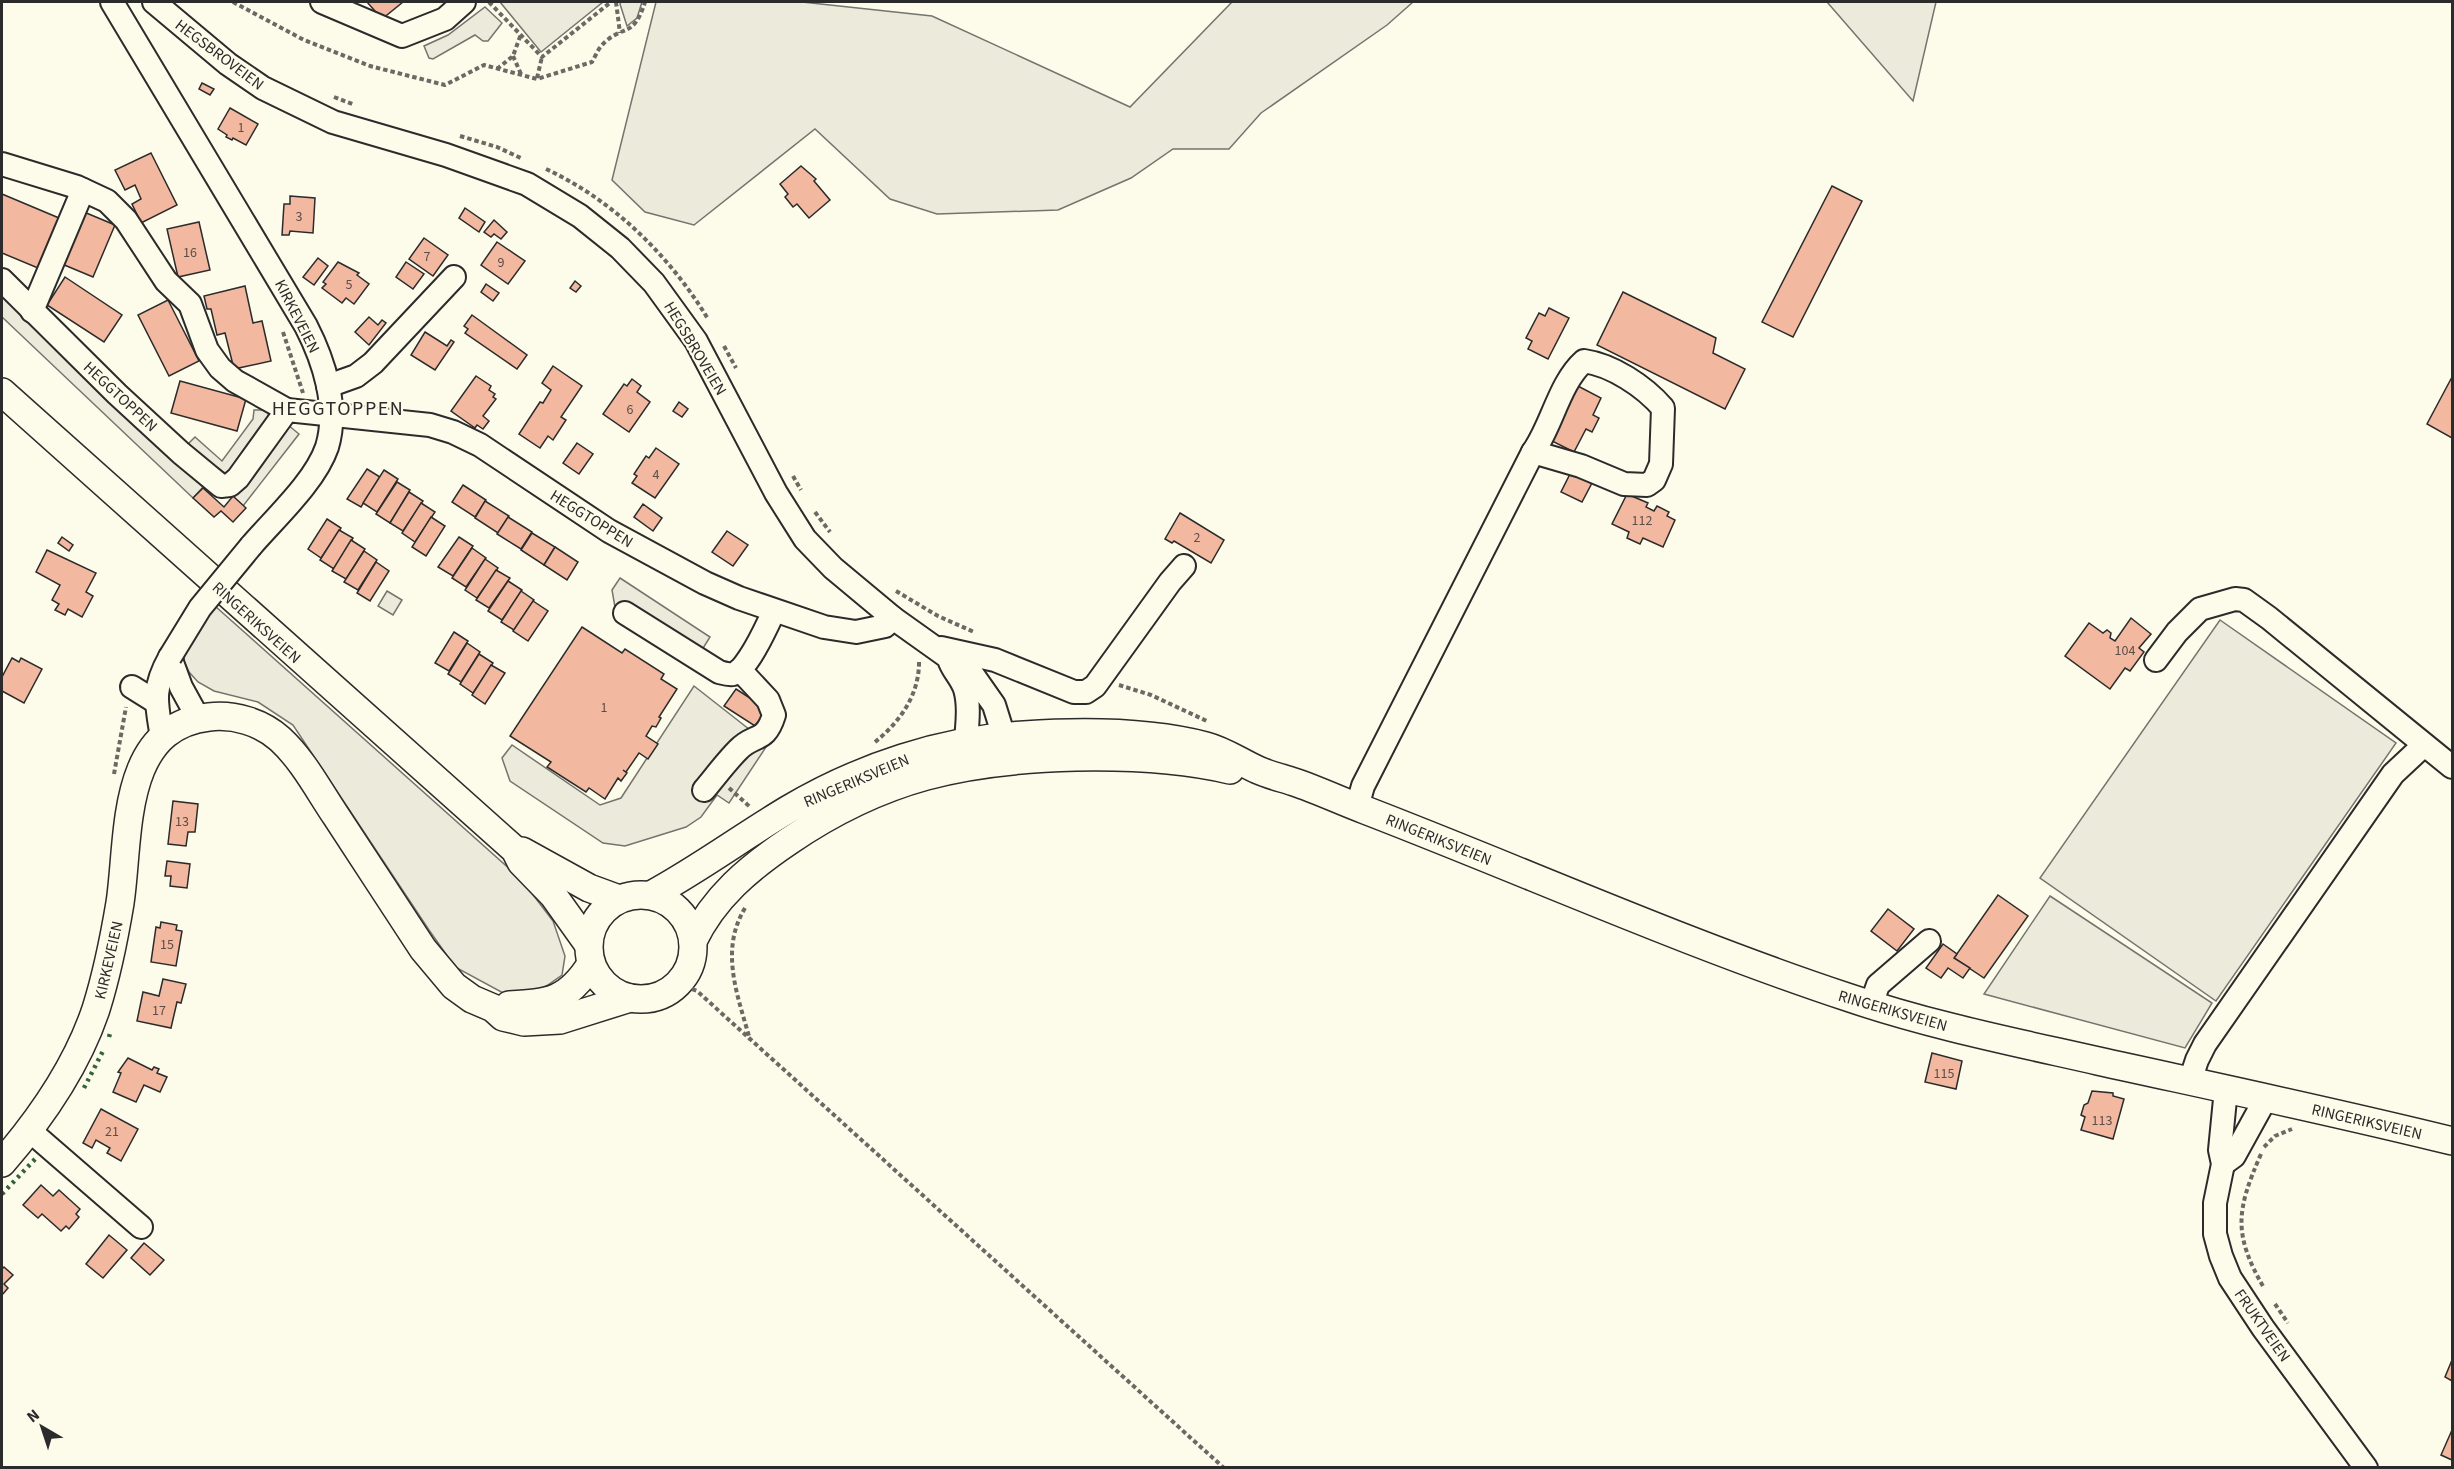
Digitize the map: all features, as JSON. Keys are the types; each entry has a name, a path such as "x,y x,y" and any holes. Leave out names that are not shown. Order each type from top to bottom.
{"main road":[{"name":"RINGERIKSVEIEN","path":"2,392 515,850 521,862 553,895 590,954"},
{"name":"KIRKEVEIEN","path":"2,1163 29,1130 72,1063 95,1012 113,946 135,785 143,762 162,737 179,725 198,718 216,716 240,718 261,727 280,740 314,782 438,969 463,993 493,1008 503,1017 524,1022 549,1021 630,998"},
{"name":"RINGERIKSVEIEN","path":"651,895 702,867 764,815 904,757 966,742 1004,736 1133,735 1180,741 1208,746 1238,758 1258,770 1753,964 1871,1005 2014,1042 2452,1141"},
{"name":"RINGERIKSVEIEN","path":"693,941 707,914 725,892 753,866 813,824 848,805 908,781 954,768 1039,758 1132,757 1207,765 1233,771 1258,770"},
{"name":"RINGERIKSVEIEN","path":"515,850 526,853 589,888 619,899"},
{"path":"493,1008 543,1003 568,992 582,978 590,954 596,919 604,909 619,899 631,895 651,895 670,903 680,911 690,928 693,941 691,960 686,973 668,992 656,997 630,998 617,994 606,986 590,954"}],"street":[{"name":"KIRKEVEIEN","path":"112,2 306,326 315,343 328,386 331,415 327,447 302,489 250,546 200,608 170,657 157,682 156,702 162,737"},
{"name":"HEGSBROVEIEN","path":"154,2 228,64 273,93 333,122 456,158 527,184 580,216 620,248 639,266 670,303 696,341 776,493 805,539 833,568 951,668 965,689 968,707 966,742"},
{"path":"322,2 402,36 445,19 464,2"},
{"name":"HEGGTOPPEN","path":"2,164 83,190 107,201 126,220 158,270 190,304 207,350 220,368 235,381 287,410 430,425 453,432 480,445 609,531 705,583 774,611 847,632 885,626 893,618"},
{"path":"32,311 83,190"},
{"path":"328,386 356,376 373,363 454,277"},
{"name":"HEGGTOPPEN","path":"2,280 157,430 220,486 230,485 238,478 287,410"},
{"path":"1357,807 1363,786 1533,452 1543,437 1572,376 1584,361 1593,362 1636,384 1651,394 1663,408 1661,464 1654,480 1647,484 1624,484 1581,466 1533,452"},
{"path":"934,654 995,660 1074,692 1086,692 1095,686 1184,566"},
{"path":"2156,660 2177,632 2200,609 2235,599 2244,600 2452,767"},
{"path":"625,613 719,672 732,674 740,670 759,642 774,611"},
{"name":"HEGSBROVEIEN","path":"934,654 973,675 994,705 1004,736"},
{"path":"170,657 181,687 198,718"},
{"path":"710,783 739,748 763,736 771,726 774,715 768,700 740,670"},
{"path":"132,687 156,702"},
{"path":"966,742 988,763 1004,736"},
{"path":"2190,1081 2197,1060 2231,1005 2393,774 2424,745"},
{"path":"1871,1005 1878,985 1929,941"},
{"name":"FRUKTVEIEN","path":"2226,1089 2220,1141 2223,1164 2214,1220 2217,1244 2225,1267 2263,1328 2366,1467"},
{"path":"2223,1164 2235,1156 2266,1098"},
{"path":"29,1130 141,1227"}],"path":[{"path":"233,2 304,40 370,66 445,85 484,65 537,79 592,62 602,45 634,26 645,2"},
{"path":"489,2 542,57"},
{"path":"537,79 542,57 611,2"},
{"path":"616,2 620,33"},
{"path":"497,69 513,56 521,34"},
{"path":"513,56 522,75"},
{"path":"330,96 361,107"},
{"path":"456,135 497,147 528,161"},
{"path":"538,166 583,190 636,231 671,267 711,324"},
{"path":"722,342 738,372"},
{"path":"789,470 807,500"},
{"path":"813,510 837,539"},
{"path":"891,587 938,616 983,636"},
{"path":"872,745 890,729 907,705 919,671 934,654"},
{"path":"1099,678 1151,695 1211,723"},
{"path":"113,782 128,694 132,687"},
{"path":"710,783 764,815"},
{"path":"748,904 735,935 731,965 750,1041"},
{"path":"678,984 697,991 1224,1467"},
{"path":"2265,1290 2248,1261 2243,1245 2241,1220 2243,1206 2252,1175 2264,1148 2281,1132 2288,1128 2296,1129"},
{"path":"2271,1299 2290,1327"}],"shaded area":[{"path":"500,2 603,2 541,52"},
{"path":"621,2 642,2 637,18 627,26 620,4"},
{"path":"656,2 802,2 932,16 1130,107 1232,2 1413,2 1387,25 1261,113 1229,149 1173,149 1131,178 1058,210 937,214 890,199 815,129 694,225 645,212 612,180"},
{"path":"1827,2 1936,2 1913,101"},
{"path":"485,7 502,23 488,41 483,41 475,35 433,59 429,58 424,46 448,35"},
{"path":"2,292 35,328 203,487 193,498 2,317"},
{"path":"254,410 269,410 267,424 229,476 218,468 213,473 185,447 195,437 222,461 253,419"},
{"path":"288,425 299,434 243,506 233,497"},
{"path":"620,578 710,637 697,658 616,613 612,590"},
{"path":"387,591 402,600 393,615 378,606"},
{"path":"215,606 521,879 553,921 565,956 562,975 545,987 525,995 505,994 455,967 293,725 258,702 214,691 198,682 189,672 184,661 185,650"},
{"path":"2220,620 2396,743 2216,1001 2040,878"},
{"path":"694,686 768,744 729,803 717,795 701,817 686,827 625,846 603,843 510,781 502,758 512,745 600,805 621,798"},
{"path":"2050,896 2212,1003 2185,1048 1984,994"}],"building":[{"path":"367,2 403,2 382,19"},
{"path":"202,83 214,89 210,95 199,89"},
{"path":"230,108 258,124 246,145 226,137 227,135 218,129"},
{"path":"151,153 177,205 141,223 132,204 141,199 135,185 125,190 115,170"},
{"path":"801,166 816,179 814,181 830,200 809,218 797,204 793,207 785,197 788,194 780,184"},
{"path":"1832,186 1862,201 1793,337 1762,322"},
{"path":"2,194 59,218 38,268 2,253"},
{"path":"290,196 315,198 313,233 290,231 289,235 282,235 284,204 290,204"},
{"path":"465,208 485,222 479,232 459,218"},
{"path":"84,212 115,225 93,277 62,264"},
{"path":"494,220 507,232 501,239 494,234 491,237 484,232"},
{"path":"199,222 210,270 178,277 167,229"},
{"path":"424,238 448,255 433,276 409,259"},
{"path":"497,242 525,261 508,284 481,265"},
{"path":"318,258 328,266 314,285 303,277"},
{"path":"338,262 359,273 357,275 369,284 354,304 346,298 342,303 322,288 326,284 323,282"},
{"path":"406,262 424,274 413,289 396,277"},
{"path":"65,277 122,315 104,342 47,305"},
{"path":"575,281 581,286 576,292 570,288"},
{"path":"486,284 499,293 493,301 481,292"},
{"path":"245,286 253,323 262,321 271,361 234,369 225,333 217,335 211,309 207,309 204,296"},
{"path":"1623,292 1716,338 1713,353 1745,369 1725,409 1597,345"},
{"path":"168,300 199,361 169,376 138,315"},
{"path":"1549,308 1569,318 1548,359 1528,349 1532,341 1526,338 1539,313 1545,316"},
{"path":"472,315 527,355 517,369 465,333 468,329 464,326"},
{"path":"369,317 378,325 382,320 386,323 369,345 355,332"},
{"path":"425,332 447,346 451,340 454,342 435,370 411,355"},
{"path":"553,366 582,386 561,417 566,420 553,440 548,436 540,448 519,434 540,402 543,403 551,390 542,383"},
{"path":"476,376 491,386 489,390 495,394 493,397 496,399 483,416 489,421 483,429 477,425 475,428 451,411"},
{"path":"2452,377 2452,438 2427,424"},
{"path":"632,379 641,386 637,392 650,402 629,432 603,414 624,384 627,386"},
{"path":"180,381 246,399 237,431 171,413"},
{"path":"1576,385 1601,398 1593,415 1599,418 1592,432 1586,429 1574,452 1548,439"},
{"path":"679,402 688,409 682,417 673,411"},
{"path":"577,443 593,454 579,474 563,463"},
{"path":"656,448 679,464 655,498 632,483 637,476 634,474 646,456 649,458"},
{"path":"367,469 380,477 361,507 347,499"},
{"path":"384,470 398,479 377,512 363,503"},
{"path":"1572,470 1593,481 1582,502 1561,492"},
{"path":"397,482 410,490 390,523 376,514"},
{"path":"463,485 486,500 475,517 452,502"},
{"path":"203,488 224,507 233,496 246,508 233,522 221,511 214,517 193,498"},
{"path":"409,492 423,501 403,531 390,523"},
{"path":"1627,494 1648,503 1646,507 1654,511 1657,506 1669,512 1667,516 1675,520 1663,547 1643,538 1640,544 1627,538 1629,532 1612,524"},
{"path":"485,501 509,516 498,533 475,518"},
{"path":"421,503 435,512 415,542 402,533"},
{"path":"643,504 662,518 653,531 634,517"},
{"path":"1180,513 1224,540 1211,563 1174,541 1172,543 1165,539"},
{"path":"431,517 445,526 426,556 412,547"},
{"path":"508,517 532,532 521,549 497,534"},
{"path":"327,519 341,528 321,558 308,549"},
{"path":"339,530 353,538 334,569 320,560"},
{"path":"727,531 748,545 733,566 712,552"},
{"path":"532,533 555,547 544,565 521,550"},
{"path":"62,537 73,545 69,551 58,543"},
{"path":"459,537 473,546 453,576 438,567"},
{"path":"351,540 365,549 346,579 332,571"},
{"path":"555,547 578,562 567,580 544,565"},
{"path":"472,548 486,558 466,587 452,578"},
{"path":"47,550 96,573 86,592 93,596 82,617 68,609 65,615 55,610 59,604 52,600 60,585 36,572"},
{"path":"364,551 377,560 358,590 344,582"},
{"path":"485,559 498,568 477,598 465,590"},
{"path":"376,562 389,571 370,601 357,593"},
{"path":"496,570 510,578 489,608 476,600"},
{"path":"508,581 522,590 502,620 488,611"},
{"path":"521,591 534,600 514,630 501,622"},
{"path":"533,601 548,611 528,641 513,631"},
{"path":"2131,618 2151,634 2139,648 2144,652 2130,671 2125,668 2110,689 2065,656 2089,623 2103,633 2107,630 2111,633 2110,638 2115,641"},
{"path":"582,627 622,653 625,649 664,674 661,679 677,689 659,717 661,718 656,727 652,726 646,736 658,744 648,759 639,753 626,772 623,770 627,773 621,781 618,778 605,799 589,788 586,792 547,767 551,762 510,736"},
{"path":"454,632 468,641 449,671 435,663"},
{"path":"467,643 480,652 461,682 448,674"},
{"path":"479,654 493,663 473,693 460,684"},
{"path":"12,658 19,662 21,658 42,669 24,703 2,691 2,677"},
{"path":"491,665 505,673 485,704 472,695"},
{"path":"736,689 767,709 755,726 724,706"},
{"path":"173,801 198,804 195,832 188,832 186,846 168,844"},
{"path":"167,861 190,864 187,888 170,886 171,876 165,876"},
{"path":"1998,895 2028,916 1984,978 1954,958"},
{"path":"1888,909 1914,929 1897,951 1871,931"},
{"path":"161,922 177,925 176,930 182,931 176,966 151,962 156,927 160,928"},
{"path":"1943,944 1957,954 1954,958 1970,968 1963,978 1948,968 1941,978 1926,968"},
{"path":"163,979 186,984 181,1003 177,1002 171,1028 137,1021 143,992 159,996"},
{"path":"1932,1053 1962,1061 1956,1089 1925,1082"},
{"path":"128,1058 152,1070 154,1067 159,1069 157,1073 167,1077 160,1092 144,1085 136,1102 113,1092 121,1073 118,1072"},
{"path":"2092,1091 2113,1093 2113,1096 2124,1099 2113,1139 2081,1130 2085,1117 2081,1115"},
{"path":"101,1109 138,1129 121,1161 107,1153 110,1148 96,1140 92,1148 83,1143"},
{"path":"41,1185 53,1196 59,1190 80,1209 76,1214 79,1217 69,1229 66,1226 61,1231 42,1214 38,1218 23,1205"},
{"path":"109,1235 127,1250 103,1278 86,1264"},
{"path":"144,1243 164,1260 150,1275 131,1258"},
{"path":"4,1267 13,1275 4,1284 8,1288 2,1295 2,1269"},
{"path":"2452,1360 2452,1381 2445,1377"},
{"path":"2452,1430 2452,1460 2441,1455"}],"hedge":[{"path":"109,1037 111,1030"},
{"path":"84,1088 104,1049"},
{"path":"2,1194 38,1156"}],"district":[{"name":"HEGGTOPPEN","path":"338,408"}]}
